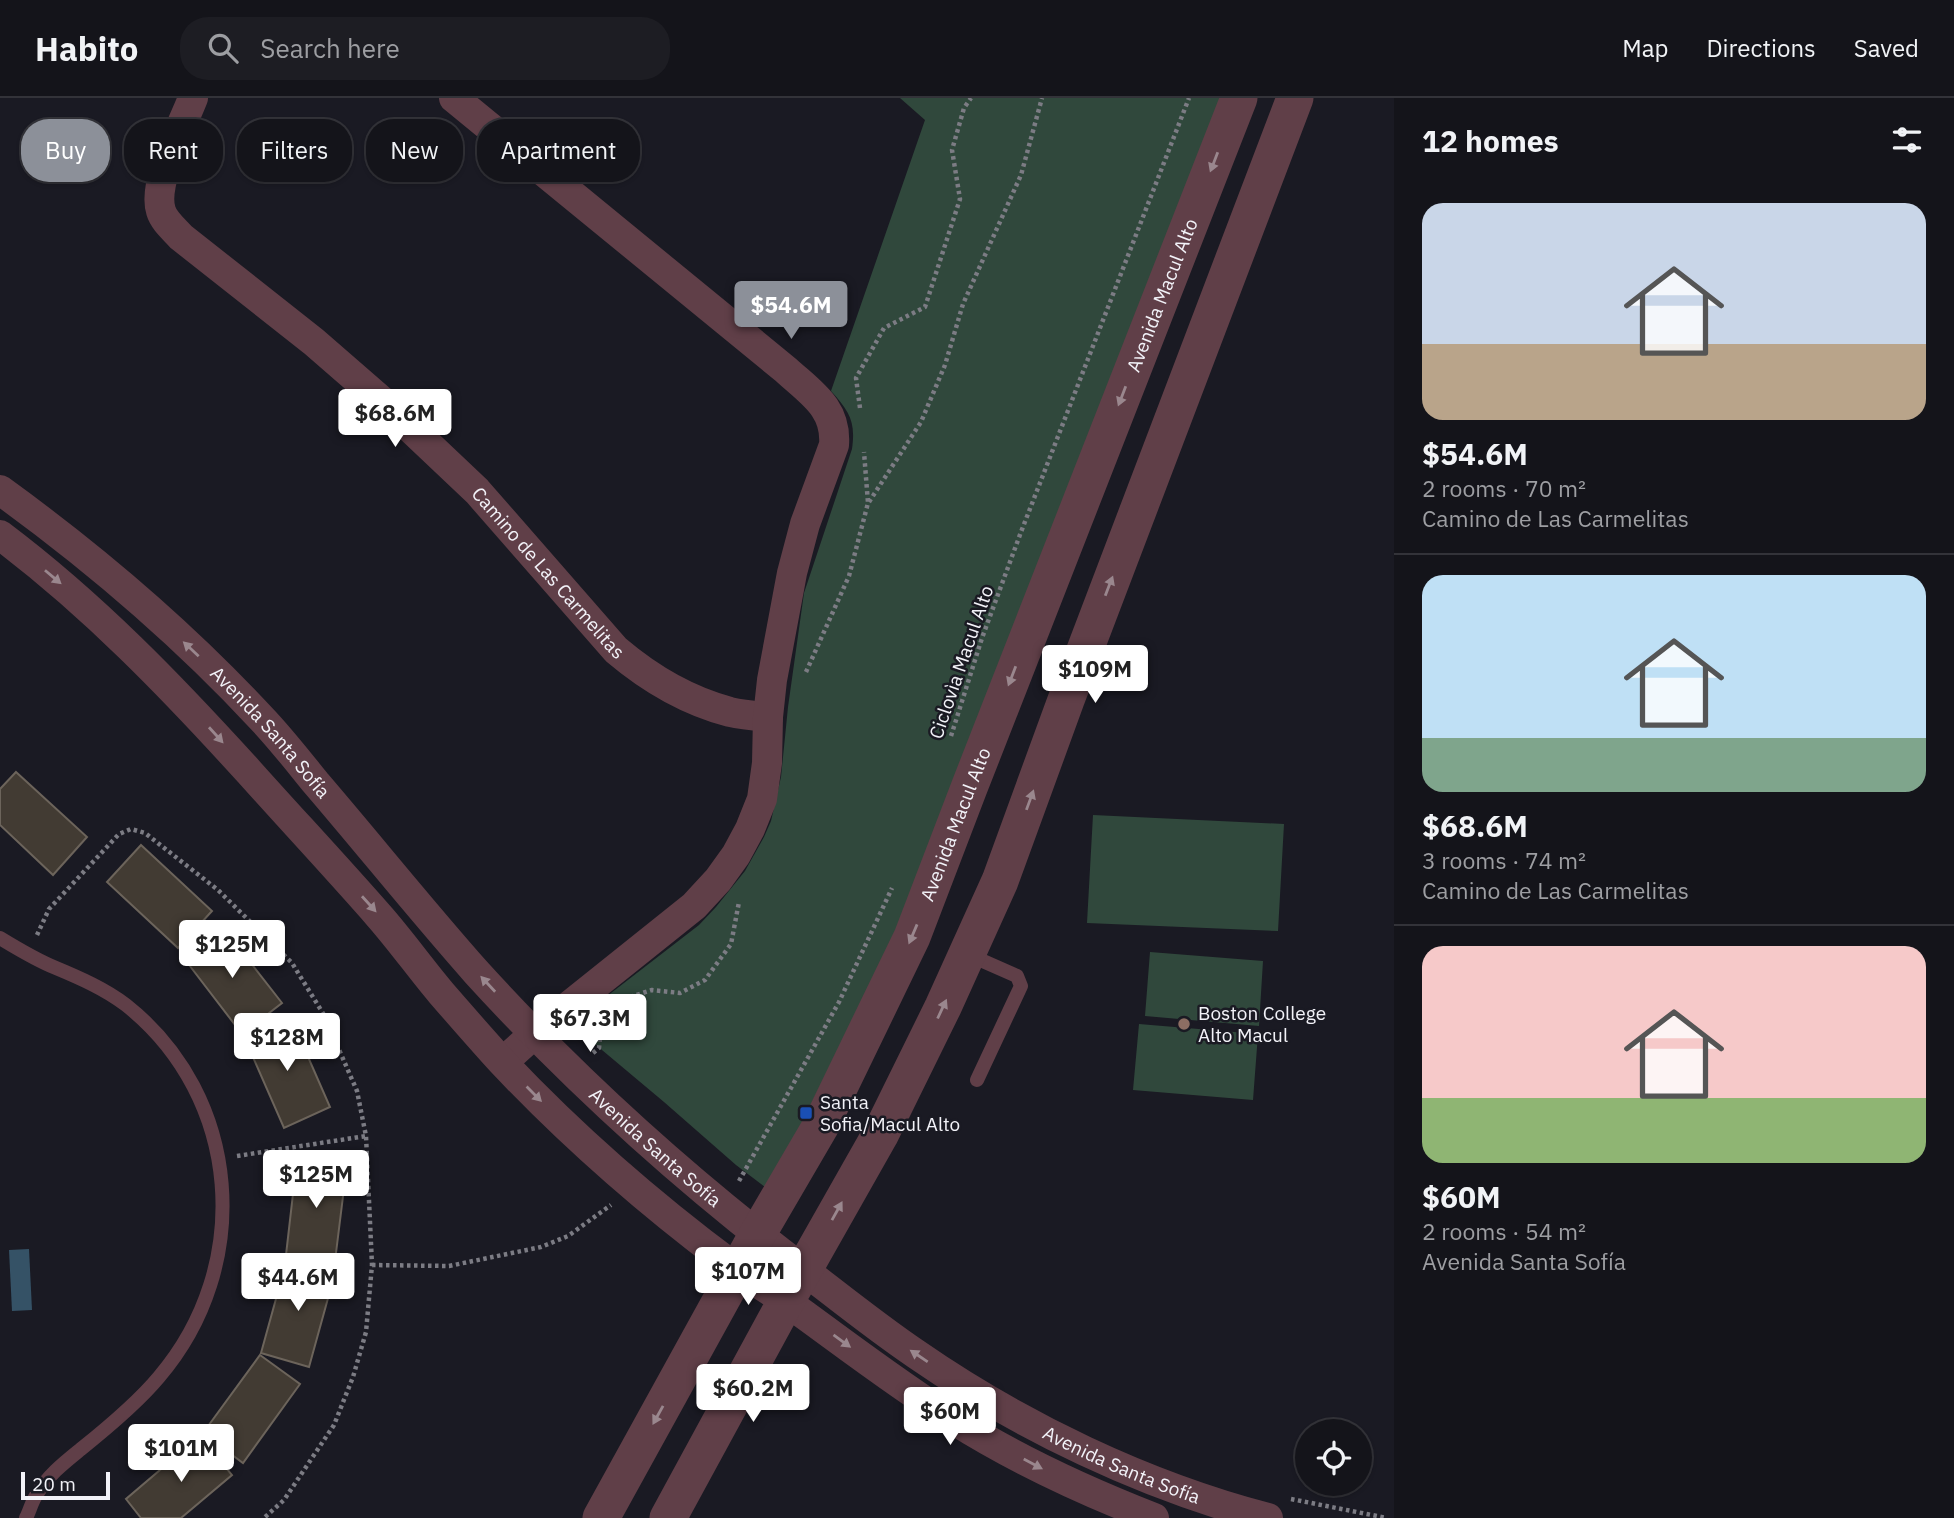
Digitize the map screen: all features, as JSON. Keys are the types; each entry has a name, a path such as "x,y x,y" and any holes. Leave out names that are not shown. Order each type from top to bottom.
{"street":[{"name":"Camino de Las Carmelitas","path":"193,98 162,178 159,197 161,213 170,226 314,342 402,420 477,491 616,650 637,668 682,694 708,704 732,712 768,718"},
{"path":"454,98 786,370 826,409 835,433 834,445 805,524 792,573 772,680 762,799 750,829 724,872 694,906 503,1062"},
{"name":"Avenida Macul Alto","path":"601,1518 737,1269 748,1228 820,1127 912,937 1239,98"},
{"path":"668,1518 880,1135 943,1007 1000,881 1295,98"},
{"name":"Avenida Santa Sofía","path":"0,489 96,563 154,614 264,721 466,959 534,1034 674,1168 748,1228 795,1286 907,1389 956,1422 1027,1461 1076,1486 1154,1518"},
{"name":"Avenida Santa Sofía","path":"0,535 83,603 140,656 196,713 382,919 442,994 503,1062 572,1131 685,1230 737,1269 795,1286 917,1354 956,1380 1082,1448 1205,1499 1279,1508"}],"lane":[{"path":"0,938 28,955 80,977 124,1003 168,1047 186,1072 211,1128 223,1188 220,1249 203,1309 189,1336 172,1363 152,1386 61,1464 37,1493 26,1518"},
{"path":"967,954 1017,976 1021,986 977,1080"}],"path":[{"path":"861,413 856,378 884,328 925,307 960,198 952,150 964,108 971,98"},
{"path":"772,680 804,676 849,576 868,503 921,422 945,365 962,304 1021,175 1042,98"},
{"name":"Ciclovìa Macul Alto","path":"948,743 982,638 1021,533 1189,98"},
{"path":"864,451 868,503"},
{"path":"28,955 49,909 119,834 131,829 145,833 218,890 292,963 324,1015 358,1091 366,1136 372,1265 366,1332 353,1377 334,1424 284,1500 264,1518"},
{"path":"748,1228 739,1182 839,1002 896,881"},
{"path":"219,1158 366,1136"},
{"path":"372,1265 449,1266 541,1247 568,1236 635,1188"},
{"path":"1279,1508 1387,1518"}],"green space":[{"path":"900,98 1223,98 899,925 769,1190 571,1024 699,925 745,871 771,821 781,777 804,593 852,449 853,431 850,417 831,391 925,120"},
{"path":"1093,815 1284,824 1278,931 1087,923"},
{"path":"1150,952 1263,961 1259,1026 1145,1016"},
{"path":"1139,1024 1258,1034 1253,1100 1133,1090"}],"water":[{"path":"29,1249 32,1310 12,1311 9,1250"}],"building":[{"path":"16,772 87,837 53,875 0,825 0,789"},
{"path":"141,845 212,911 178,948 107,882"},
{"path":"222,926 282,1003 242,1034 183,957"},
{"path":"291,1018 330,1107 284,1128 245,1039"},
{"path":"297,1159 347,1164 335,1261 286,1255"},
{"path":"287,1259 335,1273 309,1367 261,1353"},
{"path":"260,1355 300,1384 243,1463 203,1433"},
{"path":"200,1436 232,1475 181,1518 141,1518 126,1499"}],"place":[{"name":"Boston College Alto Macul","path":"1184,1024"},
{"name":"Santa Sofia/Macul Alto","path":"806,1113"}]}
